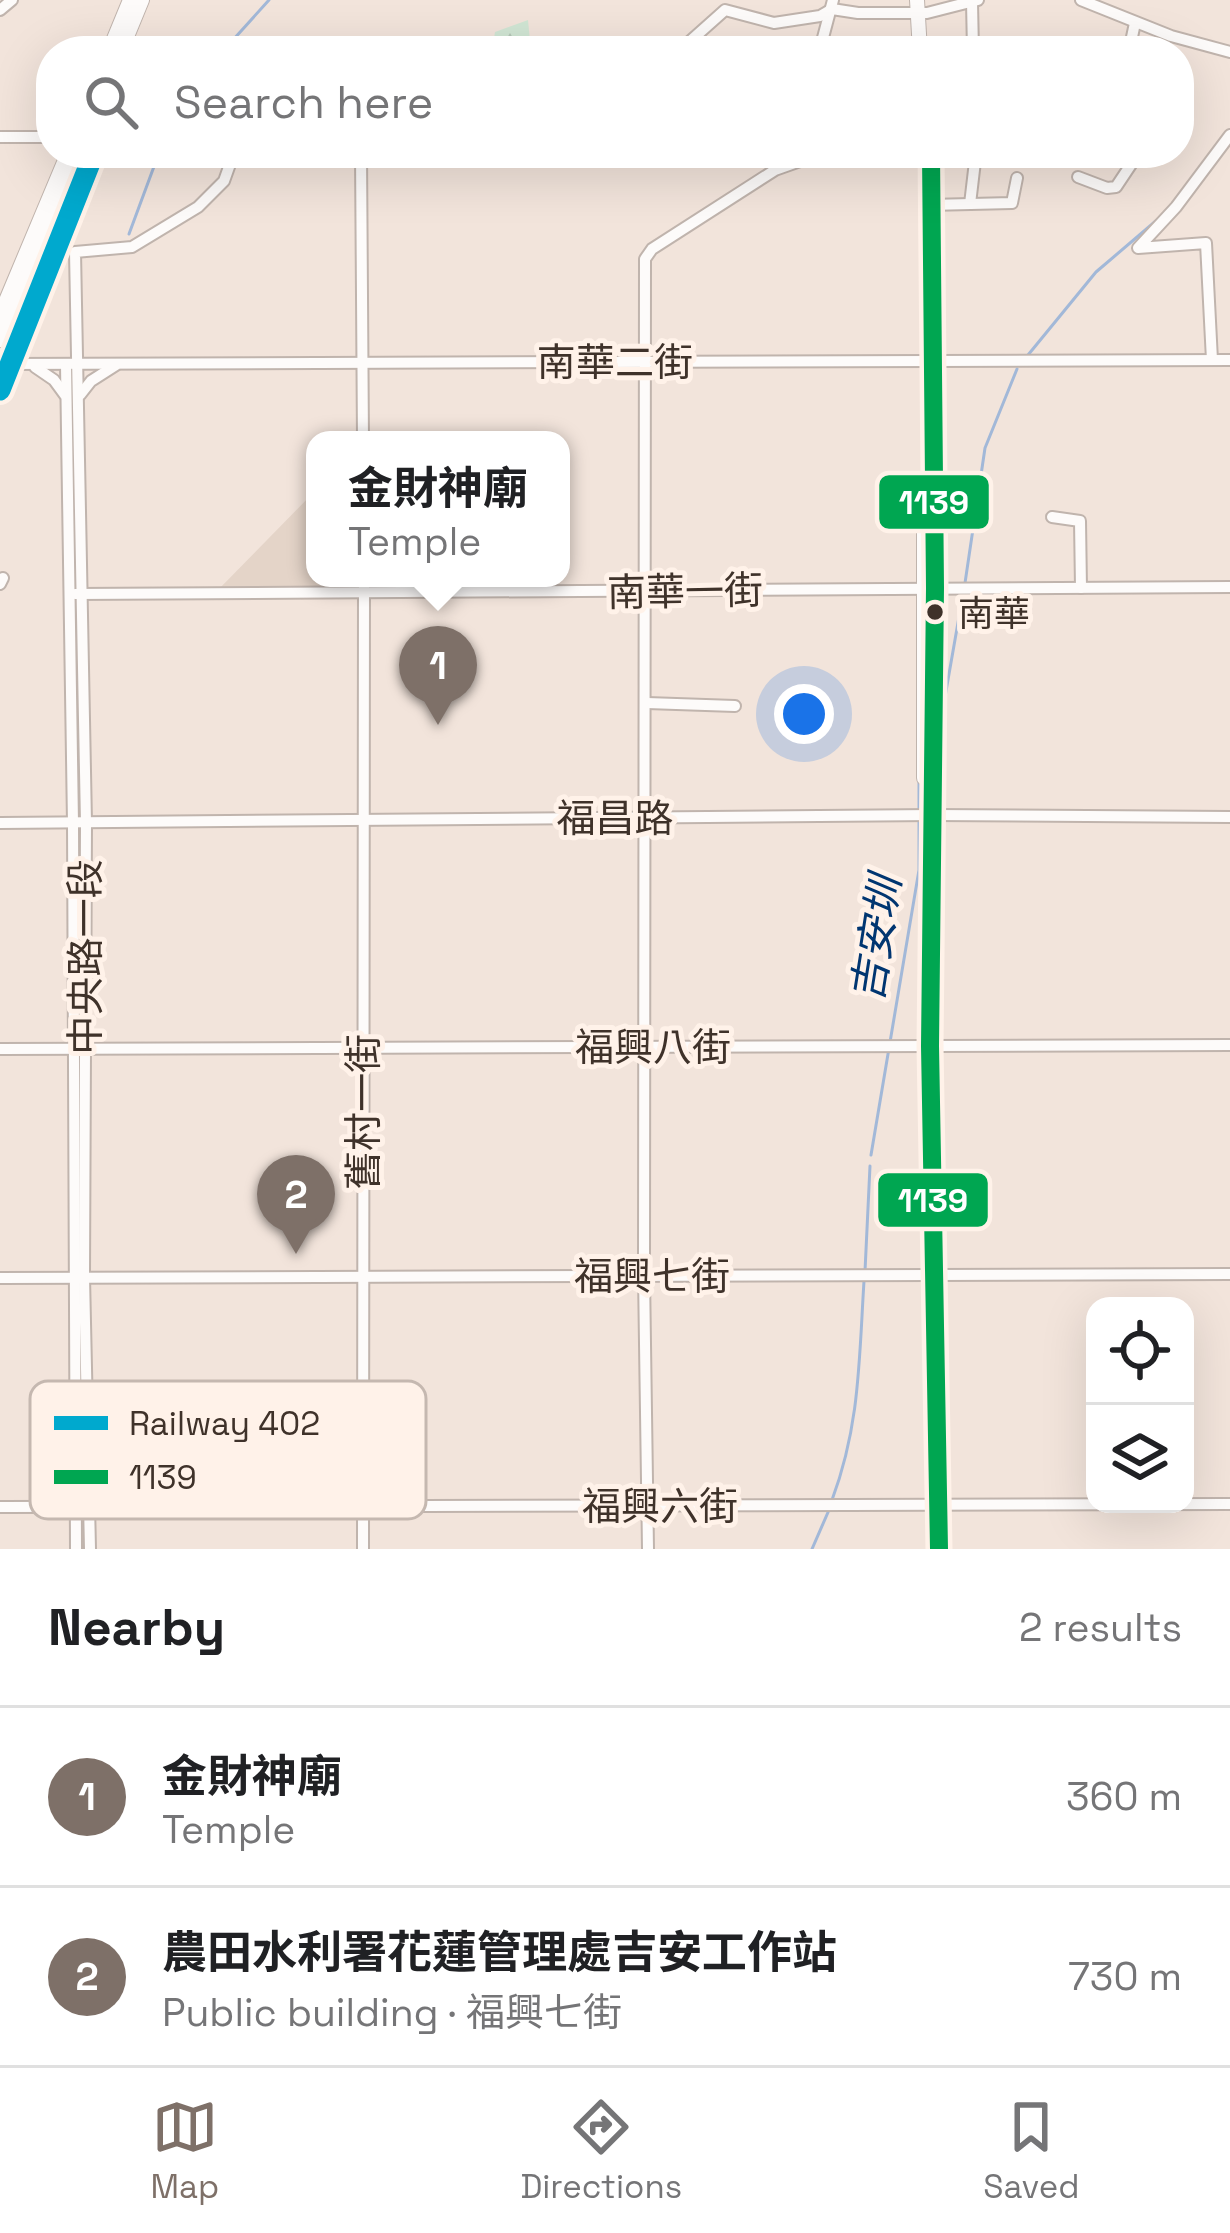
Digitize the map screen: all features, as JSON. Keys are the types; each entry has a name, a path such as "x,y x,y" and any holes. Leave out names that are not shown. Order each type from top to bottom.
{"main road":[{"path":"115,36 130,0"},
{"path":"128,36 142,0"},
{"path":"0,314 62,168"},
{"path":"0,340 73,168"},
{"path":"928,168 927,1046 935,1549"}],"street":[{"path":"0,10 12,0"},
{"path":"1082,0 1171,36"},
{"path":"696,36 725,10 774,23 820,16 832,5 922,7 975,1 974,36"},
{"path":"824,36 832,5"},
{"path":"1133,36 1136,22"},
{"path":"1194,42 1230,52"},
{"path":"1212,360 1206,243 1138,248 1230,135"},
{"path":"0,136 36,137"},
{"name":"中央路一段","path":"77,1381 80,824 72,397 75,252 132,247 198,207 224,181 229,168"},
{"path":"361,168 363,431"},
{"path":"649,1549 644,1275 645,259 652,249 781,168"},
{"path":"970,204 974,168"},
{"path":"1078,177 1116,187 1129,168"},
{"path":"930,205 1012,203 1017,178"},
{"name":"南華二街","path":"0,364 1230,360"},
{"path":"33,365 72,397 117,365"},
{"path":"1052,518 1080,521 1081,588"},
{"name":"南華一街","path":"74,594 1230,586"},
{"name":"舊村一街","path":"362,1381 364,587"},
{"path":"647,704 735,706"},
{"name":"福昌路","path":"0,823 1230,818"},
{"name":"福興八街","path":"0,1049 1230,1045"},
{"name":"福興七街","path":"0,1278 1230,1274"},
{"name":"中央路一段","path":"79,1277 84,1381"},
{"name":"福興六街","path":"426,1506 1230,1504"},
{"name":"福興六街","path":"0,1507 30,1507"},
{"name":"中央路一段","path":"75,1519 76,1549"},
{"name":"中央路一段","path":"89,1519 90,1549"},
{"name":"舊村一街","path":"362,1519 363,1549"}],"shaded area":[{"path":"306,500 306,587 360,587 360,591 217,591"}],"green space":[{"path":"528,20 530,36 494,36"}],"waterway":[{"path":"237,36 269,0"},
{"path":"129,234 153,168"},
{"name":"吉安圳","path":"1028,355 1096,272 1157,220"},
{"name":"吉安圳","path":"965,583 985,448 1017,369"},
{"name":"吉安圳","path":"942,714 963,594"},
{"name":"吉安圳","path":"919,780 919,813"},
{"name":"吉安圳","path":"871,1155 919,870 919,822"},
{"name":"吉安圳","path":"865,1271 870,1166"},
{"name":"吉安圳","path":"832,1500 853,1419 864,1281"},
{"name":"吉安圳","path":"812,1549 829,1510"}],"rail line":[{"name":"402","path":"0,390 88,168"}],"transit line":[{"name":"1139","path":"931,168 935,588 930,1046 939,1549"}],"place":[{"name":"南華","path":"935,612"},
{"name":"金財神廟","path":"438,725"},
{"name":"農田水利署花蓮管理處吉安工作站","path":"296,1254"}]}
